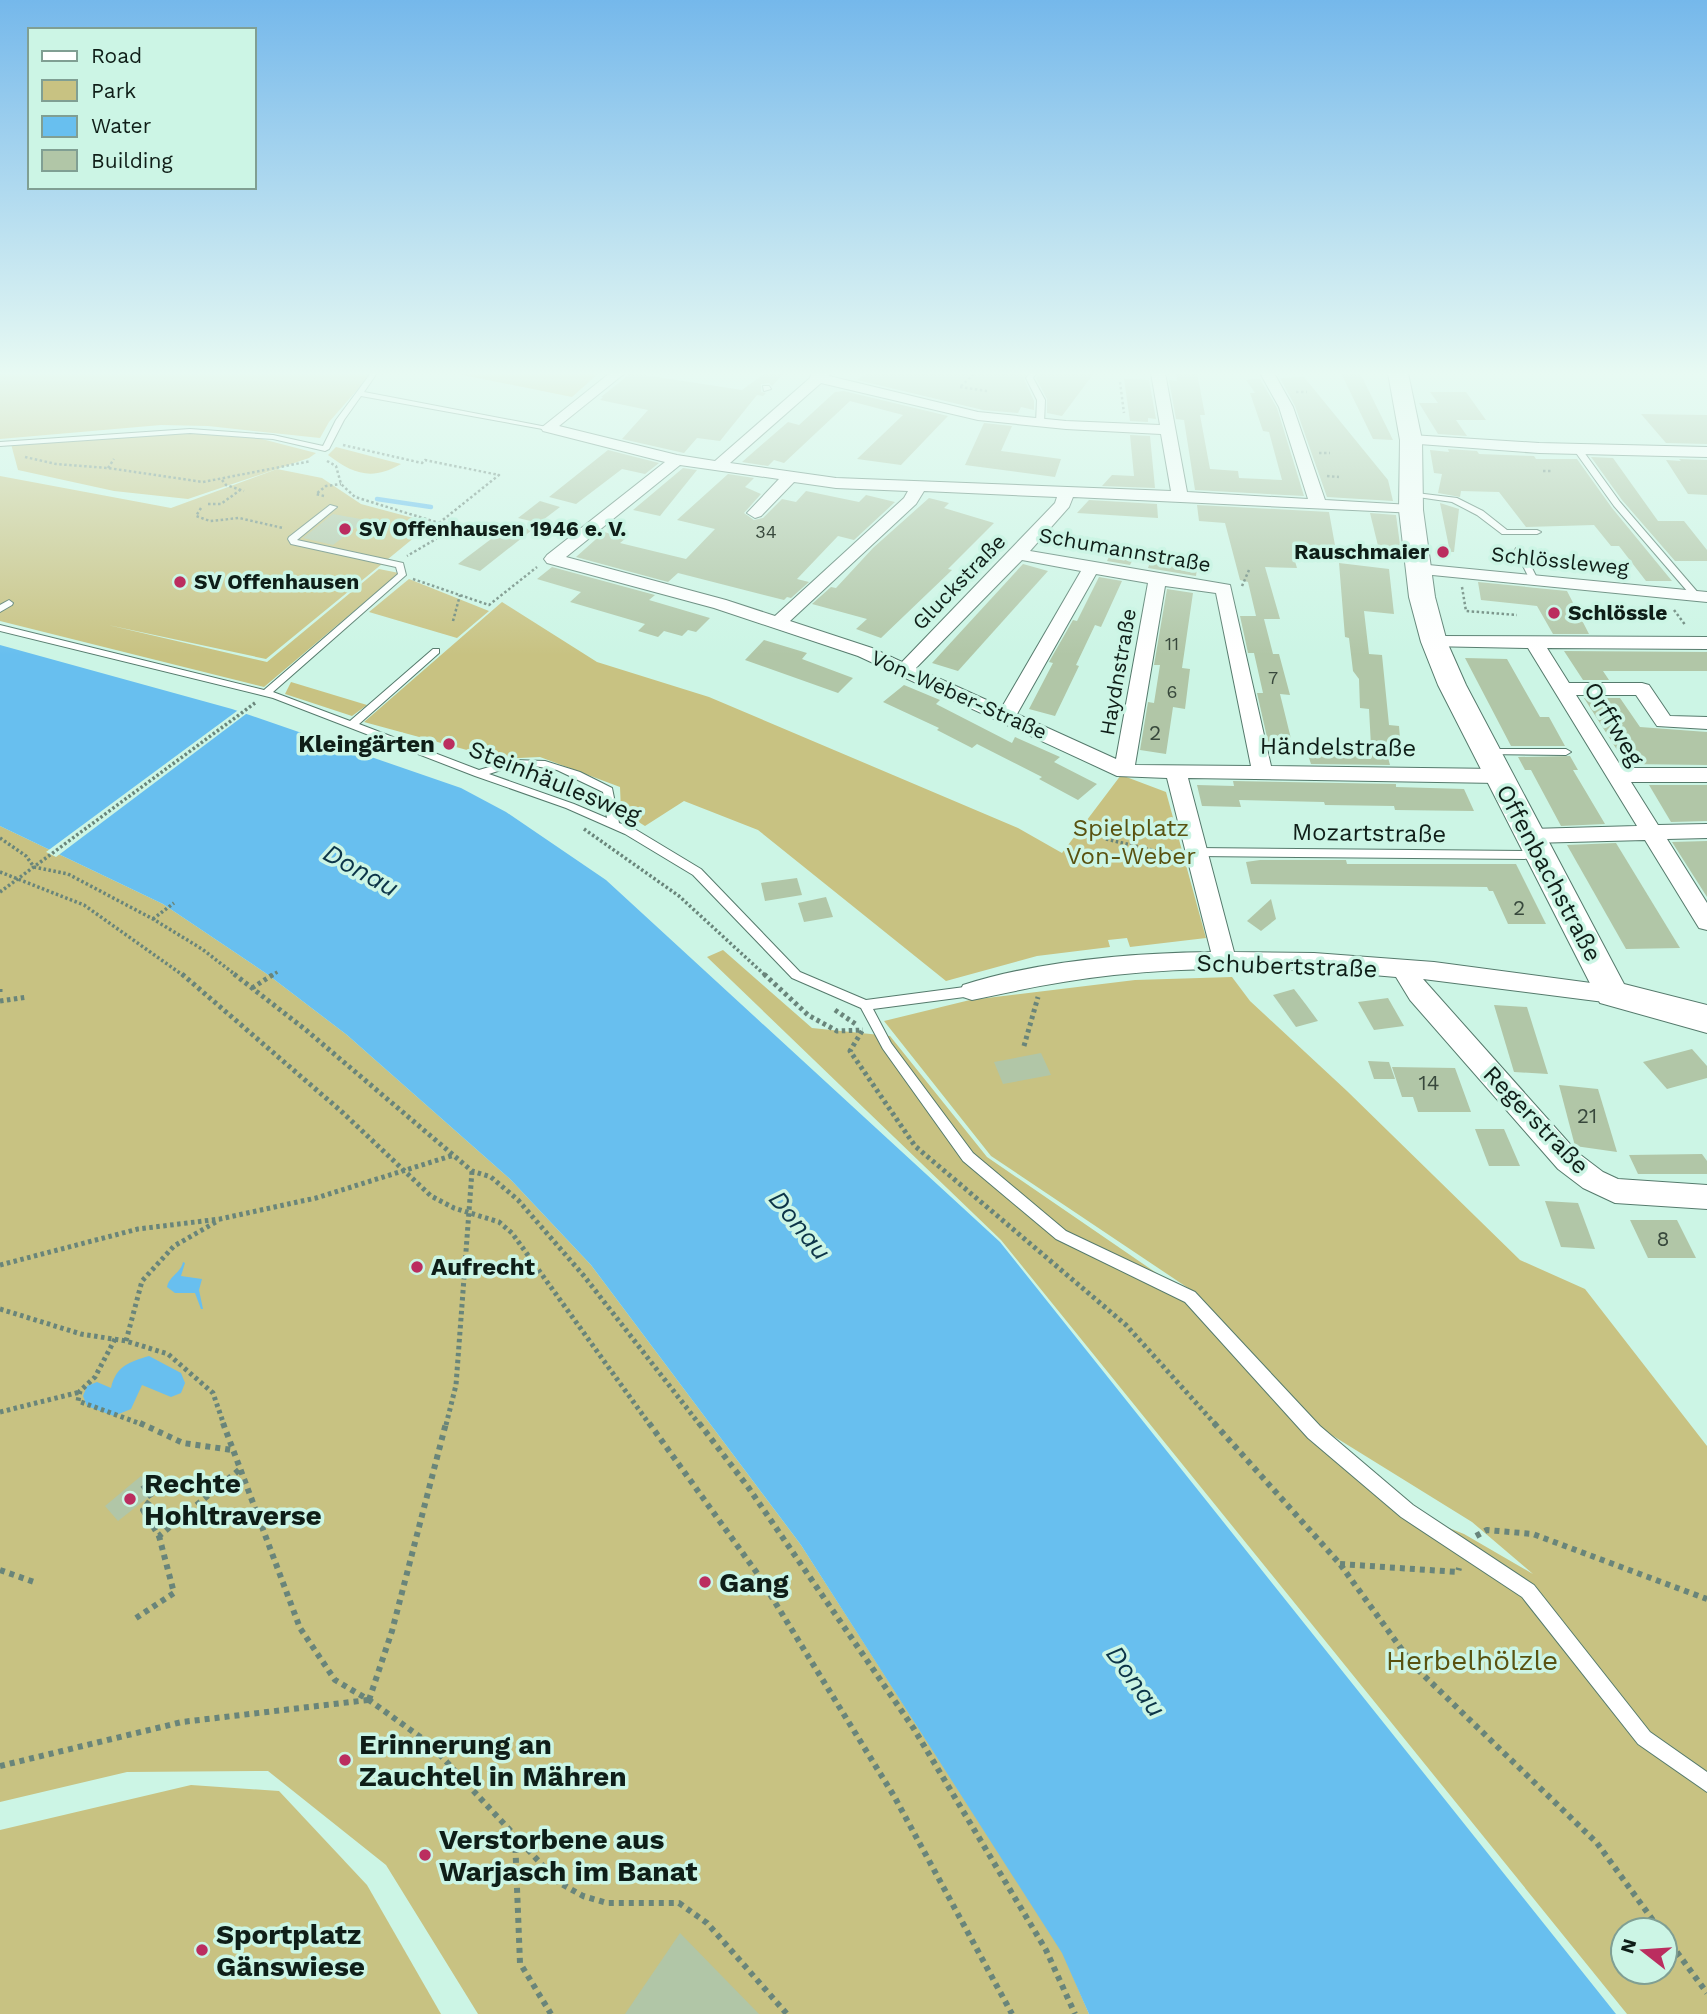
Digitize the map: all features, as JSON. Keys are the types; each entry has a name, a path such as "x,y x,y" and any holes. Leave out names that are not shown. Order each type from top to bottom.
{"street":[{"path":"553,559 668,467"},
{"path":"727,467 791,474 836,483 1318,504 1411,502"},
{"path":"1175,467 1180,497"},
{"path":"1306,467 1318,504"},
{"name":"Offenbachstraße","path":"1411,467 1411,502 1418,569 1434,642 1492,764 1612,994"},
{"path":"755,513 791,474"},
{"path":"779,622 910,500 918,487"},
{"name":"Gluckstraße","path":"905,669 1018,554 1063,504 1066,493"},
{"name":"Schumannstraße","path":"1018,554 1157,580 1224,589 1262,772"},
{"name":"Von-Weber-Straße","path":"553,559 779,622 905,669 1124,771 1176,772"},
{"path":"1007,715 1091,568"},
{"name":"Schlössleweg","path":"1418,569 1702,597"},
{"name":"Haydnstraße","path":"1124,771 1157,580"},
{"path":"1434,642 1703,643"},
{"name":"Orffweg","path":"1535,642 1707,922"},
{"path":"1562,689 1642,689 1650,697 1666,725 1707,723"},
{"name":"Händelstraße","path":"1176,772 1262,772 1492,764"},
{"path":"1176,772 1225,962"},
{"path":"1615,775 1707,775"},
{"path":"1535,846 1650,832 1707,831"},
{"name":"Schubertstraße","path":"972,991 1044,976 1135,964 1300,962 1472,974 1612,994 1707,1019"},
{"name":"Regerstraße","path":"1404,970 1419,993 1480,1062 1568,1161 1585,1174 1615,1191 1707,1197"}],"lane":[{"name":"Schlössleweg","path":"1590,467 1617,504 1702,597"},
{"path":"1411,502 1454,500 1480,513 1505,532 1537,532"},
{"path":"333,507 292,539 294,542 401,570"},
{"path":"1520,550 1534,580"},
{"path":"267,693 401,570"},
{"path":"0,610 9,603"},
{"name":"Steinhäulesweg","path":"0,628 267,693 570,806 614,825 653,844 697,872 796,975 865,1005"},
{"path":"352,725 436,651"},
{"name":"Offenbachstraße","path":"1492,764 1566,752"},
{"path":"479,774 500,764 523,760 579,773 608,790 614,825"},
{"name":"Mozartstraße","path":"1197,852 1535,846"},
{"name":"Schubertstraße","path":"865,1005 972,991"},
{"path":"865,1005 887,1046 968,1157 1061,1235 1190,1297 1314,1432 1407,1511 1528,1591 1644,1738 1707,1783"}],"path":[{"path":"95,467 176,479 222,480 282,467"},
{"path":"336,467 341,484 355,497 439,523 499,475 459,467"},
{"path":"1543,471 1551,471"},
{"path":"208,504 221,504 242,491 226,485 222,480"},
{"path":"320,495 316,494 326,486 341,484"},
{"path":"201,508 197,511 197,516 201,520 211,522 232,517 295,531"},
{"path":"439,523 436,539 407,556 401,570 489,605 537,567 553,559"},
{"path":"1461,577 1466,611 1517,615"},
{"path":"453,621 460,595"},
{"path":"1663,595 1703,643"},
{"path":"0,892 253,705"},
{"path":"570,806 566,814 575,822 679,896 808,1015 838,1031 863,1030"},
{"path":"0,838 26,856 34,867 68,874 202,948 472,1171 491,1177 518,1200 584,1276 748,1487 914,1729 1046,1950 1075,2014"},
{"path":"1106,839 1160,852 1197,852"},
{"path":"0,872 84,905 197,985 310,1084 431,1196 454,1208 499,1222 512,1233 757,1573 894,1796 1012,2014"},
{"path":"153,919 174,903"},
{"path":"252,988 279,971"},
{"path":"1024,1046 1044,976"},
{"path":"0,1001 27,997"},
{"path":"865,1005 863,1030 850,1051 915,1146 1126,1325 1340,1564 1413,1665 1597,1843 1650,1916"},
{"path":"0,1265 138,1230 219,1219 316,1198 455,1155"},
{"path":"369,1700 393,1632 456,1385 472,1171"},
{"path":"126,1341 142,1281 174,1247 219,1219"},
{"path":"0,1309 81,1334 126,1341 168,1354 213,1394 239,1470 300,1628 335,1680 369,1700 430,1744 558,1882 583,1896 607,1903 679,1903 707,1923 787,2014"},
{"path":"0,1412 80,1391 95,1377 115,1339"},
{"path":"80,1391 78,1401 142,1424 183,1443 232,1450"},
{"path":"159,1536 239,1470"},
{"path":"136,1618 174,1593 159,1536 143,1510 152,1498 144,1485"},
{"path":"1340,1564 1458,1572 1461,1545 1486,1530 1533,1534 1707,1598"},
{"path":"0,1570 34,1582"},
{"path":"0,1766 182,1722 369,1700"},
{"path":"515,1838 520,1963 551,2014"},
{"path":"1679,1955 1707,1993"}],"green space":[{"path":"17,467 282,467 188,499 114,491 18,470"},
{"path":"346,467 395,467 372,474"},
{"name":"SV Offenhausen","path":"277,469 322,478 361,504 432,523 266,659 108,625 267,662 379,569 399,573 264,687 0,621 0,476 171,508"},
{"path":"409,579 489,611 457,638 369,612"},
{"name":"Spielplatz Von-Weber","path":"502,602 597,662 709,697 1018,828 1062,853 1121,775 1166,792 1206,938 1130,947 1127,938 1108,940 1110,947 1037,956 946,981 758,830 684,801 645,826 621,811 620,787 540,757 500,759 364,722"},
{"path":"291,682 367,705 352,716 285,694"},
{"path":"0,826 163,904 267,974 347,1035 511,1180 591,1265 801,1545 1063,1953 1089,2014 478,2014 386,1865 268,1771 127,1772 0,1802"},
{"name":"Herbelhölzle","path":"723,950 812,1028 890,1036 987,1157 1190,1296 1315,1431 1407,1511 1464,1534 1533,1574 1472,1522 1317,1426 1191,1290 991,1156 884,1021 970,1000 1135,980 1232,977 1250,1001 1347,1091 1520,1260 1585,1289 1707,1446 1707,2014 1627,2014 1001,1240 707,957"},
{"name":"Sportplatz Gänswiese","path":"191,1785 279,1791 367,1885 441,2014 0,2014 0,1830"}],"water":[{"name":"Donau","path":"0,645 232,709 461,788 506,812 606,880 1000,1242 1616,2014 1089,2014 1062,1953 801,1545 591,1265 511,1180 347,1035 267,974 163,904 0,826"},
{"path":"183,1262 185,1263 181,1276 202,1279 199,1290 203,1309 195,1293 175,1293 167,1287"}],"pier":[{"path":"241,708 250,711 56,857 46,852"}],"building":[{"path":"587,467 654,467 645,474 622,469 576,504 549,497"},
{"path":"980,467 1058,467 1055,477"},
{"path":"1133,467 1153,467 1155,488 1102,486 1112,475 1134,476"},
{"path":"1191,467 1238,471 1239,478 1282,480 1278,467 1295,467 1304,496 1195,490"},
{"path":"1316,467 1377,467 1388,480 1393,501 1327,497"},
{"path":"1433,467 1583,467 1612,508 1672,581 1646,581 1619,546 1611,546 1594,525 1526,527 1499,492 1461,491 1460,497 1438,493 1442,474 1434,473"},
{"path":"1598,467 1619,467 1658,521 1684,521 1707,550 1707,561 1675,561 1622,500"},
{"path":"1671,467 1707,467 1707,495 1688,494"},
{"path":"683,468 697,470 660,516 633,510"},
{"path":"728,474 754,478 745,487 761,494 744,513 754,520 763,518 782,499 796,502 806,491 859,502 866,495 895,502 854,540 838,536 797,579 809,582 791,598 784,600 678,573 668,582 576,557 604,532 626,538 620,543 686,559 715,529 677,520"},
{"path":"929,498 949,503 944,508 994,523 948,569 952,570 881,638 856,629 867,619 812,604 831,587 836,588 873,548"},
{"path":"1089,500 1157,504 1158,518 1077,513"},
{"path":"540,501 560,507 539,523 518,518"},
{"path":"1440,503 1459,509 1454,552 1450,552"},
{"path":"1197,505 1329,512 1338,562 1294,558 1297,568 1265,567 1280,619 1264,619 1273,654 1279,654 1290,695 1280,694 1293,747 1269,746 1257,693 1263,693 1254,653 1248,653 1240,616 1256,616 1248,582 1240,580 1225,523 1199,521"},
{"path":"1370,513 1396,515 1402,560 1381,558"},
{"path":"333,514 366,520 333,545 303,538"},
{"path":"511,524 532,530 480,571 458,564"},
{"path":"1114,547 1137,551 1130,565 1107,561"},
{"path":"1154,551 1198,559 1196,576 1148,568"},
{"path":"1339,563 1389,569 1394,614 1364,611 1369,654 1382,655 1389,725 1399,726 1401,751 1371,746 1369,709 1360,708 1359,679 1353,671 1349,638 1345,637"},
{"path":"1023,564 1048,571 958,671 932,663"},
{"path":"552,567 655,595 649,600 710,618 696,632 688,630 682,636 664,631 658,637 638,631 645,624 570,602 581,592 537,579"},
{"path":"1099,577 1122,581 1101,627 1095,625 1055,716 1029,709 1053,663 1049,662 1073,620 1077,621"},
{"name":"Schlössle","path":"1478,582 1567,591 1589,634 1553,634 1537,606 1481,600"},
{"path":"1167,589 1193,593 1182,668 1190,669 1185,709 1173,707 1166,754 1140,750 1148,702 1154,703 1160,665 1154,665"},
{"path":"764,640 807,653 802,659 853,678 838,693 745,660"},
{"path":"1564,651 1707,652 1707,671 1603,671 1609,680 1583,680"},
{"path":"1465,658 1507,659 1540,717 1549,717 1565,746 1511,746"},
{"path":"904,685 940,700 936,704 1012,743 1015,737 1060,757 1054,762 1097,784 1078,800 1039,779 1042,777 977,744 972,748 937,730 939,728 883,702"},
{"path":"1584,698 1620,698 1640,727 1707,732 1707,765 1626,764"},
{"path":"1305,746 1386,750 1390,765 1311,764"},
{"path":"1570,756 1578,770 1573,770 1605,824 1561,826 1531,770 1525,770 1518,757"},
{"path":"1233,781 1396,784 1396,787 1464,789 1474,811 1395,810 1394,806 1239,800 1241,807 1202,806 1197,785 1234,786"},
{"path":"1649,785 1707,785 1707,821 1671,822"},
{"path":"1707,841 1707,897 1672,842"},
{"path":"1616,843 1680,948 1626,949 1567,845"},
{"path":"1346,860 1347,864 1516,864 1546,924 1508,924 1493,891 1489,891 1487,887 1251,884 1246,862"},
{"path":"797,878 802,895 765,901 761,883"},
{"path":"826,897 833,917 804,922 798,903"},
{"path":"1271,899 1276,919 1261,931 1247,921"},
{"path":"1294,989 1318,1021 1296,1027 1273,995"},
{"path":"1388,998 1404,1026 1374,1030 1358,1002"},
{"path":"1494,1005 1527,1007 1548,1074 1514,1072"},
{"path":"1692,1049 1707,1066 1707,1078 1667,1089 1643,1062"},
{"path":"1041,1053 1051,1075 1003,1084 994,1062"},
{"path":"1368,1061 1389,1062 1395,1079 1374,1079"},
{"path":"1392,1067 1455,1068 1471,1112 1418,1112 1413,1097 1402,1097"},
{"path":"1559,1085 1598,1089 1617,1152 1575,1146"},
{"path":"1475,1129 1504,1129 1520,1166 1489,1166"},
{"path":"1702,1154 1707,1161 1707,1174 1638,1174 1629,1155"},
{"path":"1545,1201 1578,1203 1595,1249 1561,1247"},
{"path":"1630,1220 1677,1220 1696,1258 1648,1258"},
{"name":"Rechte Hohltraverse","path":"141,1476 155,1492 118,1521 105,1506"},
{"path":"680,1933 759,2014 625,2014"}],"waterway":[{"path":"377,499 431,507"},
{"path":"97,1396 110,1402 118,1401 127,1381 134,1374 149,1370 154,1376 171,1383"}],"place":[{"name":"SV Offenhausen 1946 e. V.","path":"345,529"},
{"name":"Rauschmaier","path":"1443,552"},
{"name":"SV Offenhausen","path":"180,582"},
{"name":"Schlössle","path":"1554,613"},
{"name":"Kleingärten","path":"449,744"},
{"name":"Aufrecht","path":"417,1267"},
{"name":"Rechte Hohltraverse","path":"130,1499"},
{"name":"Gang","path":"705,1582"},
{"name":"Erinnerung an Zauchtel in Mähren","path":"345,1760"},
{"name":"Verstorbene aus Warjasch im Banat","path":"425,1855"},
{"name":"Sportplatz Gänswiese","path":"202,1950"}]}
